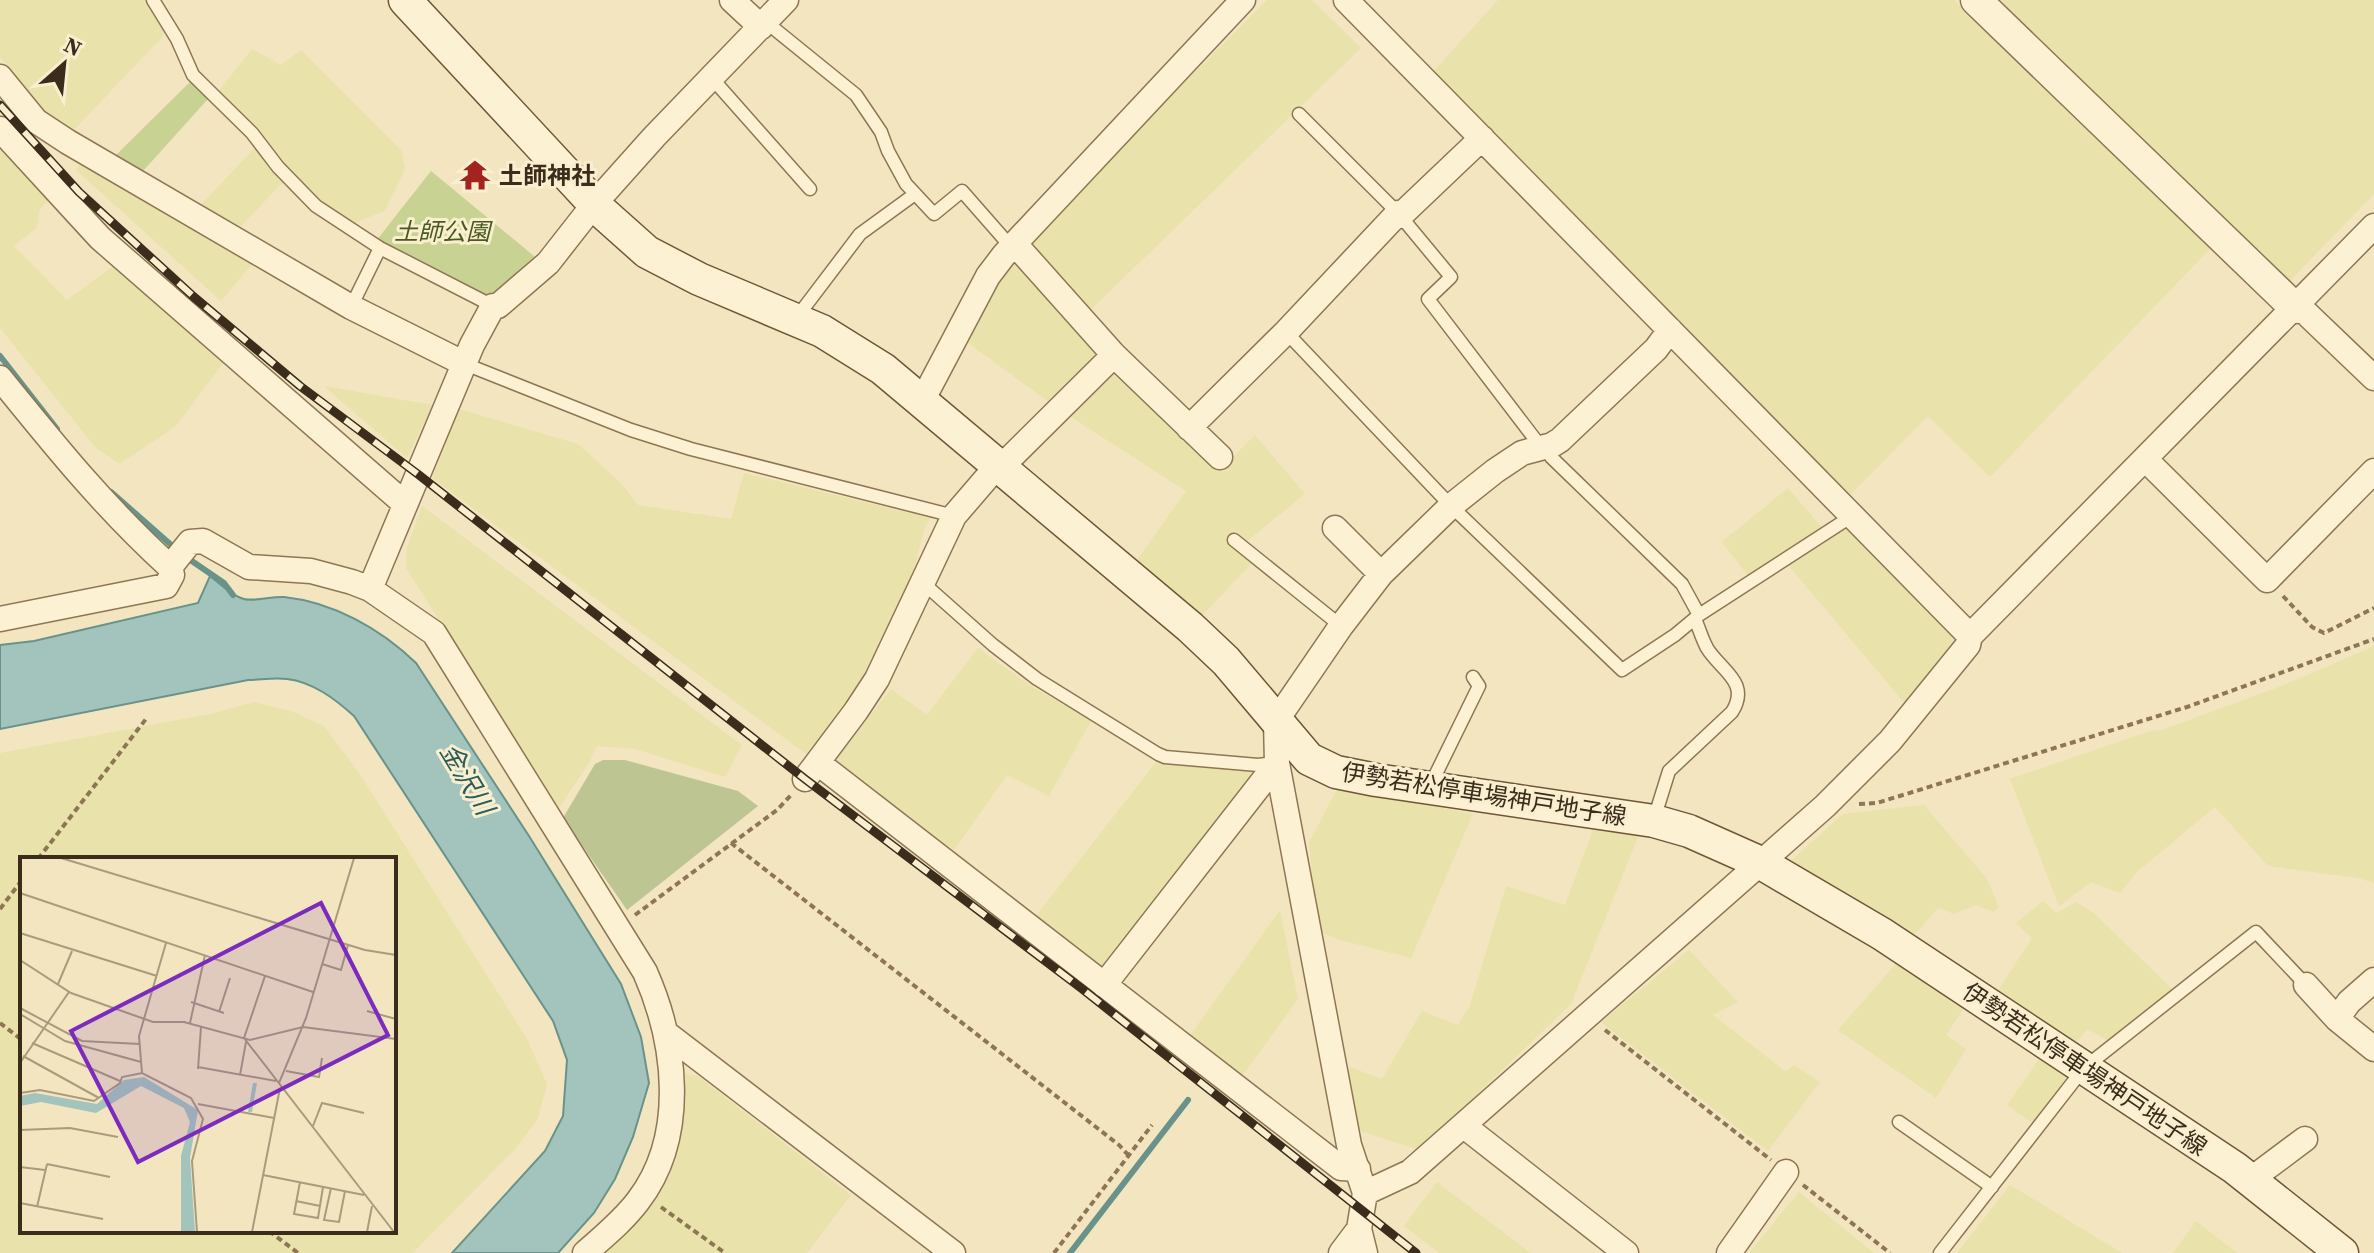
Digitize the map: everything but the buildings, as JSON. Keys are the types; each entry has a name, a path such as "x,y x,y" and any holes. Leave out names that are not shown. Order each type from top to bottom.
{"main road":[{"name":"伊勢若松停車場神戸地子線","path":"405,0 601,211 647,252 664,263 795,319 847,345 883,369 1190,627 1226,661 1309,759 1336,772 1654,821 1689,831 1761,863 1882,934 2084,1068 2250,1180 2342,1253"}],"street":[{"path":"732,0 764,24"},
{"path":"370,589 472,345 493,306 498,306 548,263 595,203 710,76 786,0"},
{"path":"922,401 988,276 1243,0"},
{"path":"1346,0 1970,636"},
{"path":"1976,0 2295,308 2306,313 2374,378"},
{"path":"0,77 36,121 57,135 351,307 465,364"},
{"path":"0,129 100,238 405,504"},
{"path":"1189,428 1399,214 1482,138"},
{"path":"1365,1193 1410,1172 1825,806 1890,741 1968,645 1970,636 2374,226"},
{"path":"1014,246 1114,355 1220,457"},
{"path":"1341,1253 1362,1241 1365,1193 1349,1145 1326,1033 1277,763 1276,721 1381,574 1451,506 1522,453 1560,440 1656,349 1670,330"},
{"path":"1114,355 999,466 954,516 877,679 811,771 1104,985 1341,1168 1358,1169"},
{"path":"0,378 85,483 123,524 177,558"},
{"path":"2146,460 2267,580 2374,471"},
{"path":"1335,528 1381,574"},
{"path":"0,619 166,586 177,558 190,542 203,541 249,567 311,571 370,589 434,633 645,972 659,1003 667,1034 671,1110 666,1144 642,1193 616,1225 585,1253"},
{"path":"1104,985 1277,763"},
{"path":"2337,1019 2349,1002 2374,980"},
{"path":"2306,985 2337,1019 2374,1049"},
{"path":"667,1034 953,1253"},
{"path":"1464,1126 1626,1253"},
{"path":"2250,1180 2305,1139"},
{"path":"1729,1253 1786,1172"}],"lane":[{"path":"153,0 177,39 193,75 244,125 278,167 316,206 380,248 493,306"},
{"path":"764,24 856,95 881,132 906,184 934,214 962,191 1014,246"},
{"path":"710,76 810,189"},
{"path":"1299,114 1399,214 1451,277 1428,299 1551,457 1682,584 1708,650 1730,673 1739,692 1738,702 1732,712 1669,771 1654,821"},
{"path":"795,319 860,234 915,194"},
{"path":"351,307 380,248"},
{"path":"1286,332 1451,506 1622,670 1852,516"},
{"path":"465,364 631,430 691,449 954,516"},
{"path":"1234,540 1341,626"},
{"path":"922,581 993,645 1037,679 1165,757 1258,765 1277,763"},
{"path":"1429,787 1479,686 1473,677"},
{"path":"1940,1253 2084,1068 2256,932 2306,985"},
{"path":"1899,1122 1992,1187"}],"path":[{"path":"2267,580 2312,627 2324,633 2374,608"},
{"path":"1825,806 1877,803 2187,707 2374,639"},
{"path":"40,857 146,719"},
{"path":"618,928 777,810 811,771"},
{"path":"731,843 1119,1145 1129,1156"},
{"path":"0,909 20,883"},
{"path":"1587,1017 1890,1253"},
{"path":"0,1023 20,1038"},
{"path":"1054,1253 1152,1125"},
{"path":"642,1193 725,1253"},
{"path":"272,1233 298,1253"}],"shaded area":[{"path":"0,0 147,0 165,34 73,131 52,120 0,57"},
{"path":"1267,0 1312,0 1361,48 1075,325 1222,468 1255,435 1305,494 1236,550 1251,564 1195,623 1132,567 1186,491 1057,408 967,342 1010,258"},
{"path":"1498,0 1955,0 2212,247 1990,477 1928,416 1844,501 1431,74"},
{"path":"1988,0 2374,0 2374,194 2284,287"},
{"path":"252,49 281,65 301,50 401,150 405,169 385,211 351,224 314,198 292,173 237,230 200,206 264,138 218,92"},
{"path":"0,144 53,196 40,209 37,227 14,246 67,300 116,264 223,363 176,426 119,464 95,447 0,328"},
{"path":"84,158 254,262 221,301 76,170"},
{"path":"324,386 433,405 407,458"},
{"path":"459,409 578,444 621,483 638,505 731,519 744,473 930,518 924,529 911,582 866,683 806,754 432,478"},
{"path":"1788,488 1824,530 1846,524 1956,640 1907,706 1789,566 1753,582 1722,542"},
{"path":"422,506 742,745 725,777 635,749 597,746 559,808 406,568 407,548"},
{"path":"2374,646 2374,883 2358,878 2268,866 2215,807 2137,872 2120,893 2091,882 2059,906 2010,779 2150,731 2162,730 2284,685"},
{"path":"978,648 1028,684 1091,721 1049,796 1007,775 954,850 834,761 891,689 927,715"},
{"path":"255,702 294,712 324,726 359,773 527,1039 547,1084 538,1119 516,1148 413,1253 0,1253 0,753 210,714"},
{"path":"1156,762 1252,768 1252,782 1100,971 1036,916"},
{"path":"1338,788 1473,814 1411,958 1317,931 1309,842"},
{"path":"1924,805 1987,879 1999,907 1993,912 1976,905 1954,914 1938,908 1909,941 1785,866 1843,814"},
{"path":"1596,822 1638,837 1571,1004 1419,1150 1357,1130 1346,1084 1350,1067 1382,1079 1422,1011 1458,1025 1470,1005 1506,886 1565,905"},
{"path":"2043,901 2056,913 2076,902 2095,914 2174,991 2108,1041 2088,1029 2070,1048 1993,998 2032,938 2016,923"},
{"path":"1280,910 1298,999 1240,1079 1189,1037"},
{"path":"1689,950 1738,1002 1713,1015 1786,1072 1794,1065 1820,1082 1768,1151 1601,1022"},
{"path":"1900,959 1969,1001 1946,1035 1966,1049 1936,1098 1838,1030"},
{"path":"2045,1051 2080,1076 2037,1126 2007,1105"},
{"path":"685,1074 698,1076 851,1195 807,1253 602,1253 681,1114"},
{"path":"1437,1182 1531,1253 1439,1253 1404,1226"},
{"path":"2010,1185 2122,1253 1957,1253"},
{"path":"1799,1192 1874,1253 1749,1253"},
{"path":"2196,1221 2237,1253 2173,1253"}],"green space":[{"path":"191,81 208,99 143,171 116,155"},
{"name":"土師公園","path":"431,171 540,261 494,301 376,241"},
{"path":"603,760 625,760 738,791 758,806 627,910 563,818 595,764"}],"water":[{"name":"金沢川","path":"210,576 233,594 245,599 284,597 338,611 372,628 416,663 621,984 641,1037 649,1083 633,1137 615,1179 594,1213 558,1253 452,1253 545,1151 563,1116 567,1060 553,1021 354,716 315,688 297,681 272,678 248,680 0,729 0,645 34,641 198,603"}],"waterway":[{"path":"0,356 57,429"},
{"path":"111,492 178,551"},
{"path":"186,557 224,583 233,595"},
{"path":"1070,1253 1188,1100"}],"railway":[{"path":"0,105 79,192 194,297 300,386 419,475 805,779 1081,988 1416,1253"}],"place":[{"name":"土師神社","path":"475,175"}]}
